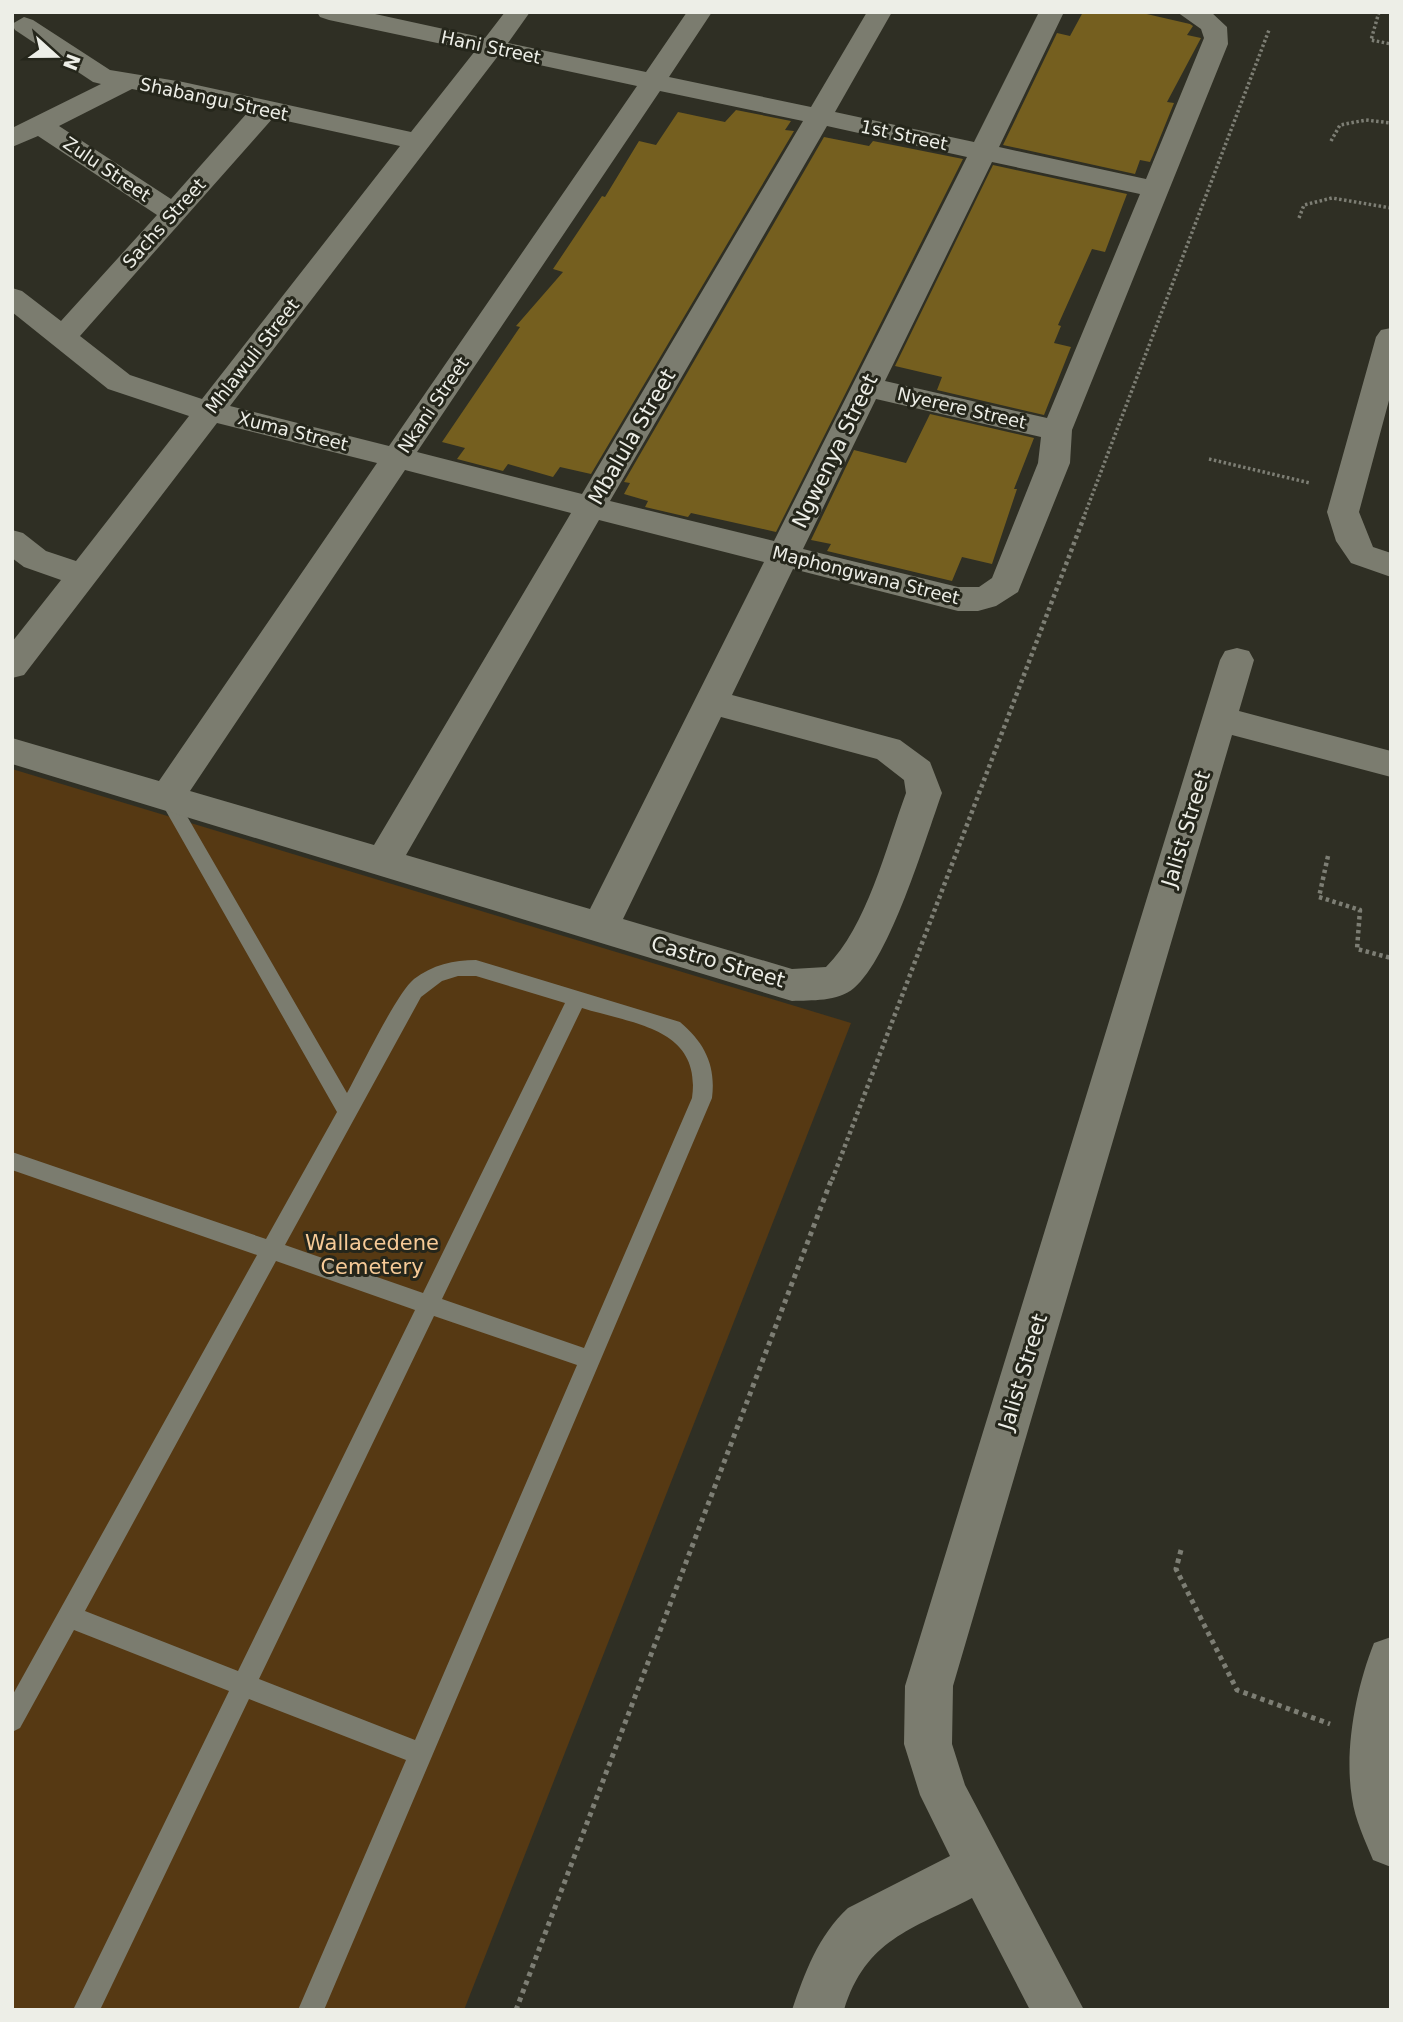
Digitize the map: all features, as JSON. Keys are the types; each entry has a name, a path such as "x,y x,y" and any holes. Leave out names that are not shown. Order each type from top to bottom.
{"street":[{"path":"18,28 53,12"},
{"name":"Hani Street","path":"329,12 653,82"},
{"name":"Mhlawuli Street","path":"12,666 518,12"},
{"name":"Nkani Street","path":"167,797 700,12"},
{"name":"Mbalula Street","path":"383,862 880,12"},
{"name":"Ngwenya Street","path":"600,927 1052,12"},
{"name":"Maphongwana Street","path":"398,457 958,599 975,600 993,595 1006,584 1054,463 1057,430 1217,39 1217,33 1208,21 1188,12"},
{"name":"Shabangu Street","path":"18,28 102,76 183,90 418,142"},
{"path":"12,139 127,81"},
{"name":"1st Street","path":"653,82 1156,189"},
{"name":"Sachs Street","path":"62,338 266,109"},
{"name":"Zulu Street","path":"41,126 173,213"},
{"name":"Xuma Street","path":"12,297 119,382 157,397 398,457"},
{"path":"1391,337 1343,512 1352,541 1362,555 1391,566"},
{"name":"Nyerere Street","path":"867,387 1057,430"},
{"path":"12,541 35,559 82,575"},
{"name":"Jalist Street","path":"1058,2010 934,1770 926,1715 929,1686 1237,660"},
{"name":"Castro Street","path":"12,751 792,985 832,982 840,977 863,950 925,793 918,770 888,749 711,702"},
{"path":"1219,719 1391,764"},
{"path":"1391,1660 1372,1767 1373,1788 1391,1842"},
{"path":"818,2010 831,1968 853,1937 866,1926 982,1866"}],"lane":[{"path":"167,797 346,1109"},
{"path":"12,1720 404,1003 426,979 459,967 477,968 673,1028 694,1048 705,1072 702,1098 311,2010"},
{"path":"86,2010 577,999"},
{"path":"12,1161 590,1360"},
{"path":"69,1616 421,1754"}],"path":[{"path":"1379,12 1371,40 1391,44"},
{"path":"516,2010 1269,30"},
{"path":"1331,141 1340,125 1366,120 1391,123"},
{"path":"1299,218 1304,205 1332,198 1391,208"},
{"path":"1209,459 1348,492"},
{"path":"1328,856 1319,897 1360,910 1357,949 1391,958"},
{"path":"1181,1550 1176,1569 1200,1622 1237,1690 1377,1741"}],"green space":[{"name":"Wallacedene Cemetery","path":"12,769 851,1023 464,2010 12,2010"}],"building":[{"path":"1083,12 1138,12 1190,24 1193,26 1187,35 1201,38 1167,102 1174,103 1150,162 1140,160 1135,174 1003,145 1057,33 1070,36"},
{"path":"736,110 791,121 785,130 794,131 591,474 560,467 553,477 508,464 503,471 457,459 465,448 442,442 520,327 516,326 563,272 553,269 602,196 605,197 639,141 656,145 678,112 725,122"},
{"path":"824,137 869,146 873,141 963,159 776,532 691,513 688,517 645,507 648,501 624,494 630,483 624,482"},
{"path":"993,165 1127,194 1105,252 1092,249 1058,325 1061,326 1054,343 1071,347 1044,415 937,390 942,377 895,366"},
{"path":"930,414 1034,438 1014,489 1017,489 992,564 962,557 952,581 827,551 831,544 811,540 854,450 906,463"}]}
